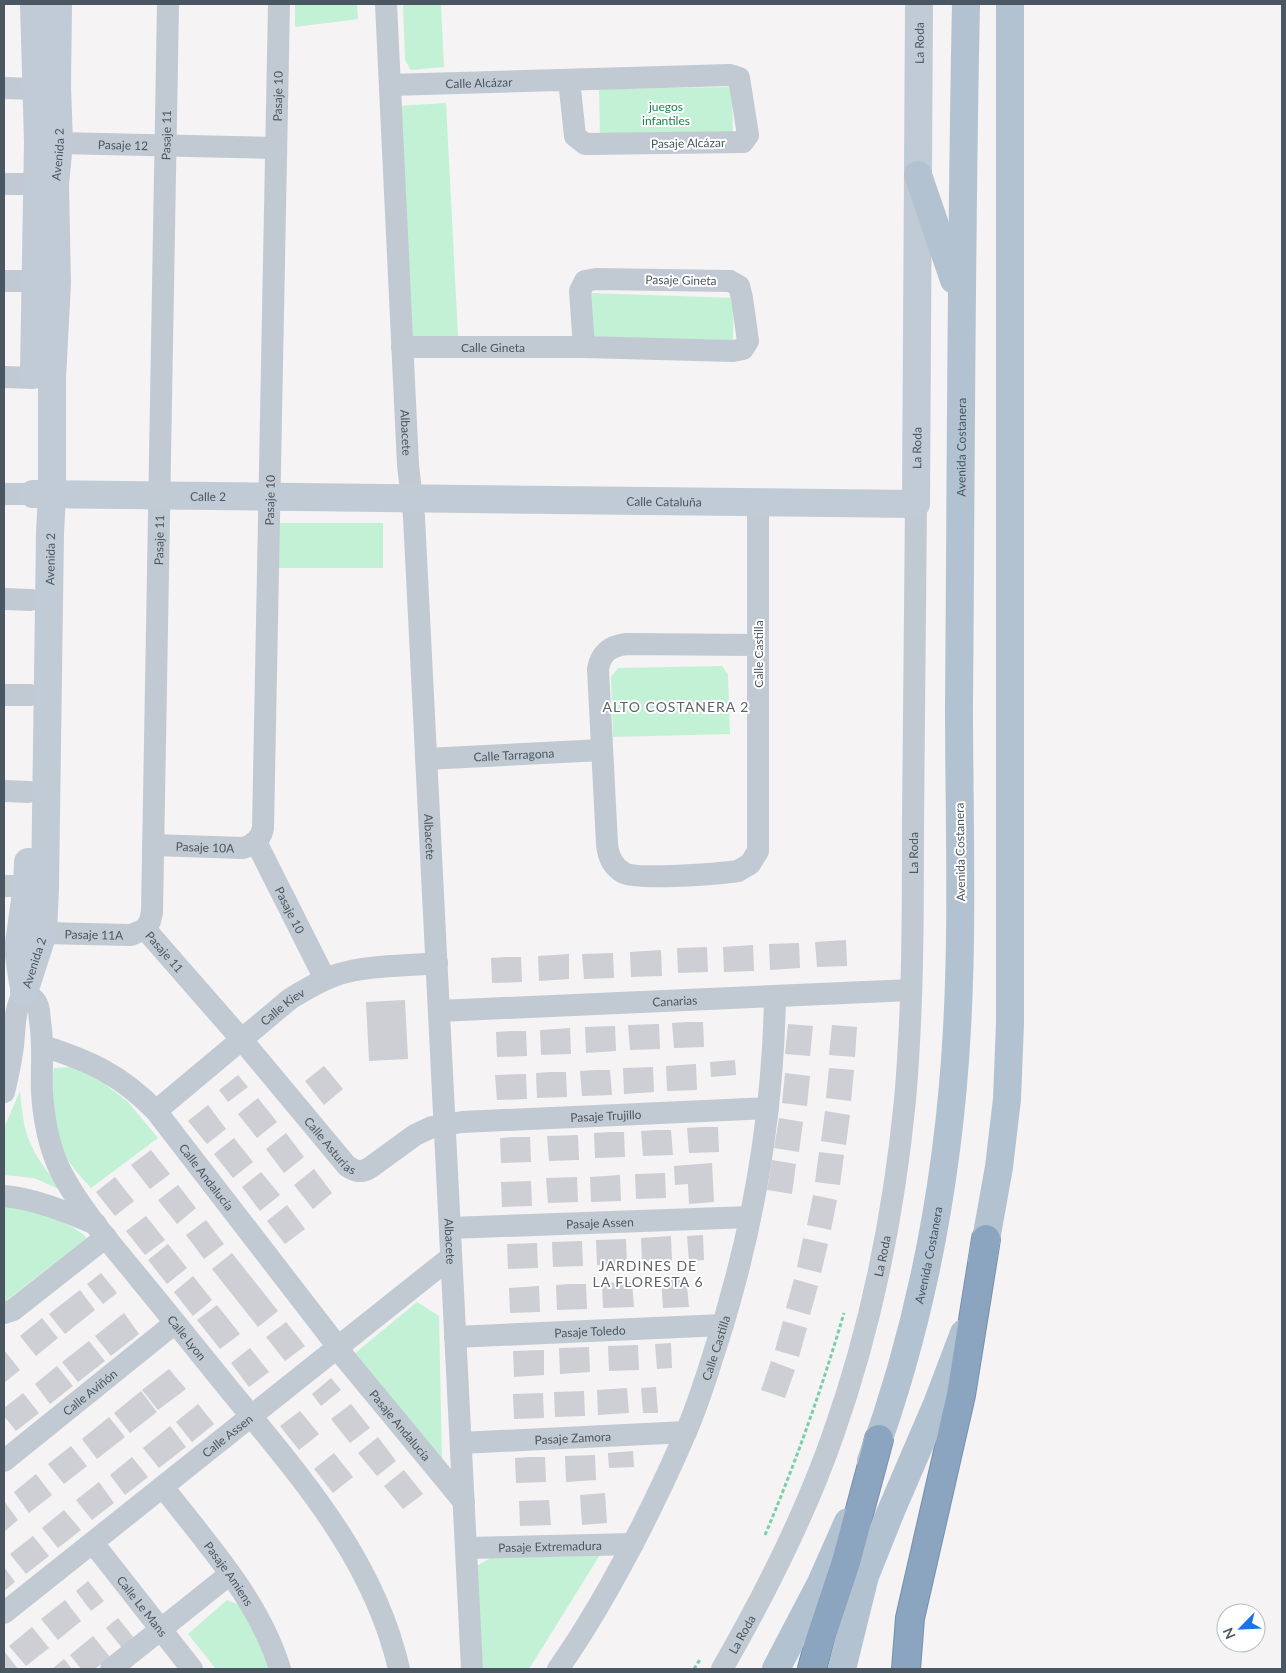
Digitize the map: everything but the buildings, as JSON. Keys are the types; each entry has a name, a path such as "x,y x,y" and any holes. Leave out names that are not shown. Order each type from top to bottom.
{"highway":[{"path":"906,1669 910,1618 961,1395 986,1239"},
{"path":"812,1669 819,1643 856,1569 880,1439"}],"main road":[{"name":"Avenida Costanera","path":"776,1669 821,1583 843,1534 880,1439 901,1369 928,1261 949,1128 957,1029 960,922 962,304 966,4"},
{"path":"842,1669 856,1569 894,1502 957,1354 972,1306 999,1167 1007,1100 1010,1023 1010,4"},
{"path":"918,175 962,304"}],"street":[{"name":"Avenida 2","path":"14,993 43,932 45,887 50,533 42,494 34,378 38,142 34,4"},
{"name":"Avenida 2","path":"14,993 18,950 16,886 17,695 31,600 42,494 52,378 57,283 55,184 59,143 57,86 58,4"},
{"name":"Pasaje 11","path":"168,4 152,912 150,921 145,928 242,1040"},
{"name":"Pasaje 10","path":"279,4 263,828 256,842 325,979"},
{"name":"Albacete","path":"386,4 408,465 412,499 437,963 472,1669"},
{"name":"La Roda","path":"722,1669 771,1577 814,1484 833,1435 863,1334 889,1215 905,1098 911,990 919,4"},
{"name":"Pasaje Alcázar","path":"730,75 739,78 748,134 743,142 585,144 575,136 569,80 730,75"},
{"name":"Calle Alcázar","path":"390,85 569,80"},
{"path":"4,88 36,88"},
{"name":"Pasaje 12","path":"59,143 276,148"},
{"path":"4,184 37,184"},
{"name":"Pasaje Gineta","path":"596,279 730,281 739,286 748,341 743,349 733,351 584,348 580,291 586,281 596,279"},
{"path":"4,281 36,281"},
{"name":"Calle Gineta","path":"402,347 584,348"},
{"path":"4,377 34,378"},
{"name":"Calle 2","path":"4,494 412,499"},
{"name":"Calle Cataluña","path":"412,499 916,504"},
{"name":"Calle Castilla","path":"602,750 606,844 611,860 623,872 640,877 730,872 744,868 755,858 759,843 758,502"},
{"path":"4,600 31,600"},
{"path":"602,750 598,669 599,662 606,651 612,647 626,644 758,645"},
{"name":"Calle Tarragona","path":"426,759 602,750"},
{"name":"Pasaje 10A","path":"153,845 243,848 256,842"},
{"name":"Pasaje 11A","path":"43,932 124,936 136,934 145,928"},
{"name":"Calle Kiev","path":"156,1111 290,999 307,988 325,979 356,970 437,963"},
{"name":"Canarias","path":"439,1011 911,990"},
{"path":"4,1092 9,1071 19,1001 14,993"},
{"name":"Calle Lyon","path":"14,993 36,1000 43,1033 42,1092 47,1128 64,1179 101,1231 329,1515 358,1562 385,1624 399,1669"},
{"name":"Calle Castilla","path":"558,1669 595,1612 633,1544 686,1432 724,1325 758,1177 768,1108 775,996"},
{"name":"Calle Asturias","path":"242,1040 352,1170 365,1171 415,1134 432,1127 445,1125"},
{"name":"Calle Andalucía","path":"43,1046 106,1070 126,1083 156,1111 338,1348"},
{"name":"Pasaje Trujillo","path":"445,1125 462,1122 768,1108"},
{"path":"4,1196 43,1204 101,1231 13,1310 4,1314"},
{"name":"Pasaje Assen","path":"450,1228 750,1217"},
{"name":"Calle Assen","path":"4,1614 451,1257"},
{"name":"Calle Aviñón","path":"4,1461 175,1323"},
{"name":"Pasaje Toledo","path":"455,1337 724,1325"},
{"name":"Pasaje Andalucía","path":"338,1348 464,1502"},
{"name":"Pasaje Zamora","path":"461,1443 686,1432"},
{"name":"Pasaje Amiens","path":"163,1487 230,1574 254,1610 280,1669"},
{"name":"Calle Le Mans","path":"93,1543 192,1669"},
{"name":"Pasaje Extremadura","path":"466,1548 633,1544"},
{"path":"111,1669 230,1574"}],"path":[{"path":"761,1544 794,1467 845,1311"},
{"path":"694,1669 703,1655"}],"green space":[{"path":"295,4 357,4 358,19 295,27"},
{"path":"403,4 441,4 444,67 411,70 405,60"},
{"name":"juegos infantiles","path":"732,87 733,137 600,139 599,89"},
{"path":"446,103 458,336 408,337 396,106"},
{"path":"591,293 734,298 733,342 590,340"},
{"path":"277,523 383,523 383,568 277,568"},
{"path":"722,666 728,675 730,734 613,737 611,677 618,668"},
{"path":"70,1067 97,1078 128,1102 158,1138 91,1188 70,1163 60,1142 54,1117 52,1092 54,1068"},
{"path":"20,1091 26,1133 34,1151 63,1191 34,1178 4,1175 4,1128"},
{"path":"4,1206 48,1216 70,1226 87,1238 4,1302"},
{"path":"417,1302 439,1316 442,1462 354,1354"},
{"path":"603,1550 529,1669 483,1669 475,1567 492,1557"},
{"path":"227,1600 239,1605 266,1653 270,1669 216,1669 188,1634"}],"district":[{"name":"ALTO COSTANERA 2","path":"676,706"},
{"name":"JARDINES DE LA FLORESTA 6","path":"648,1274"}]}
